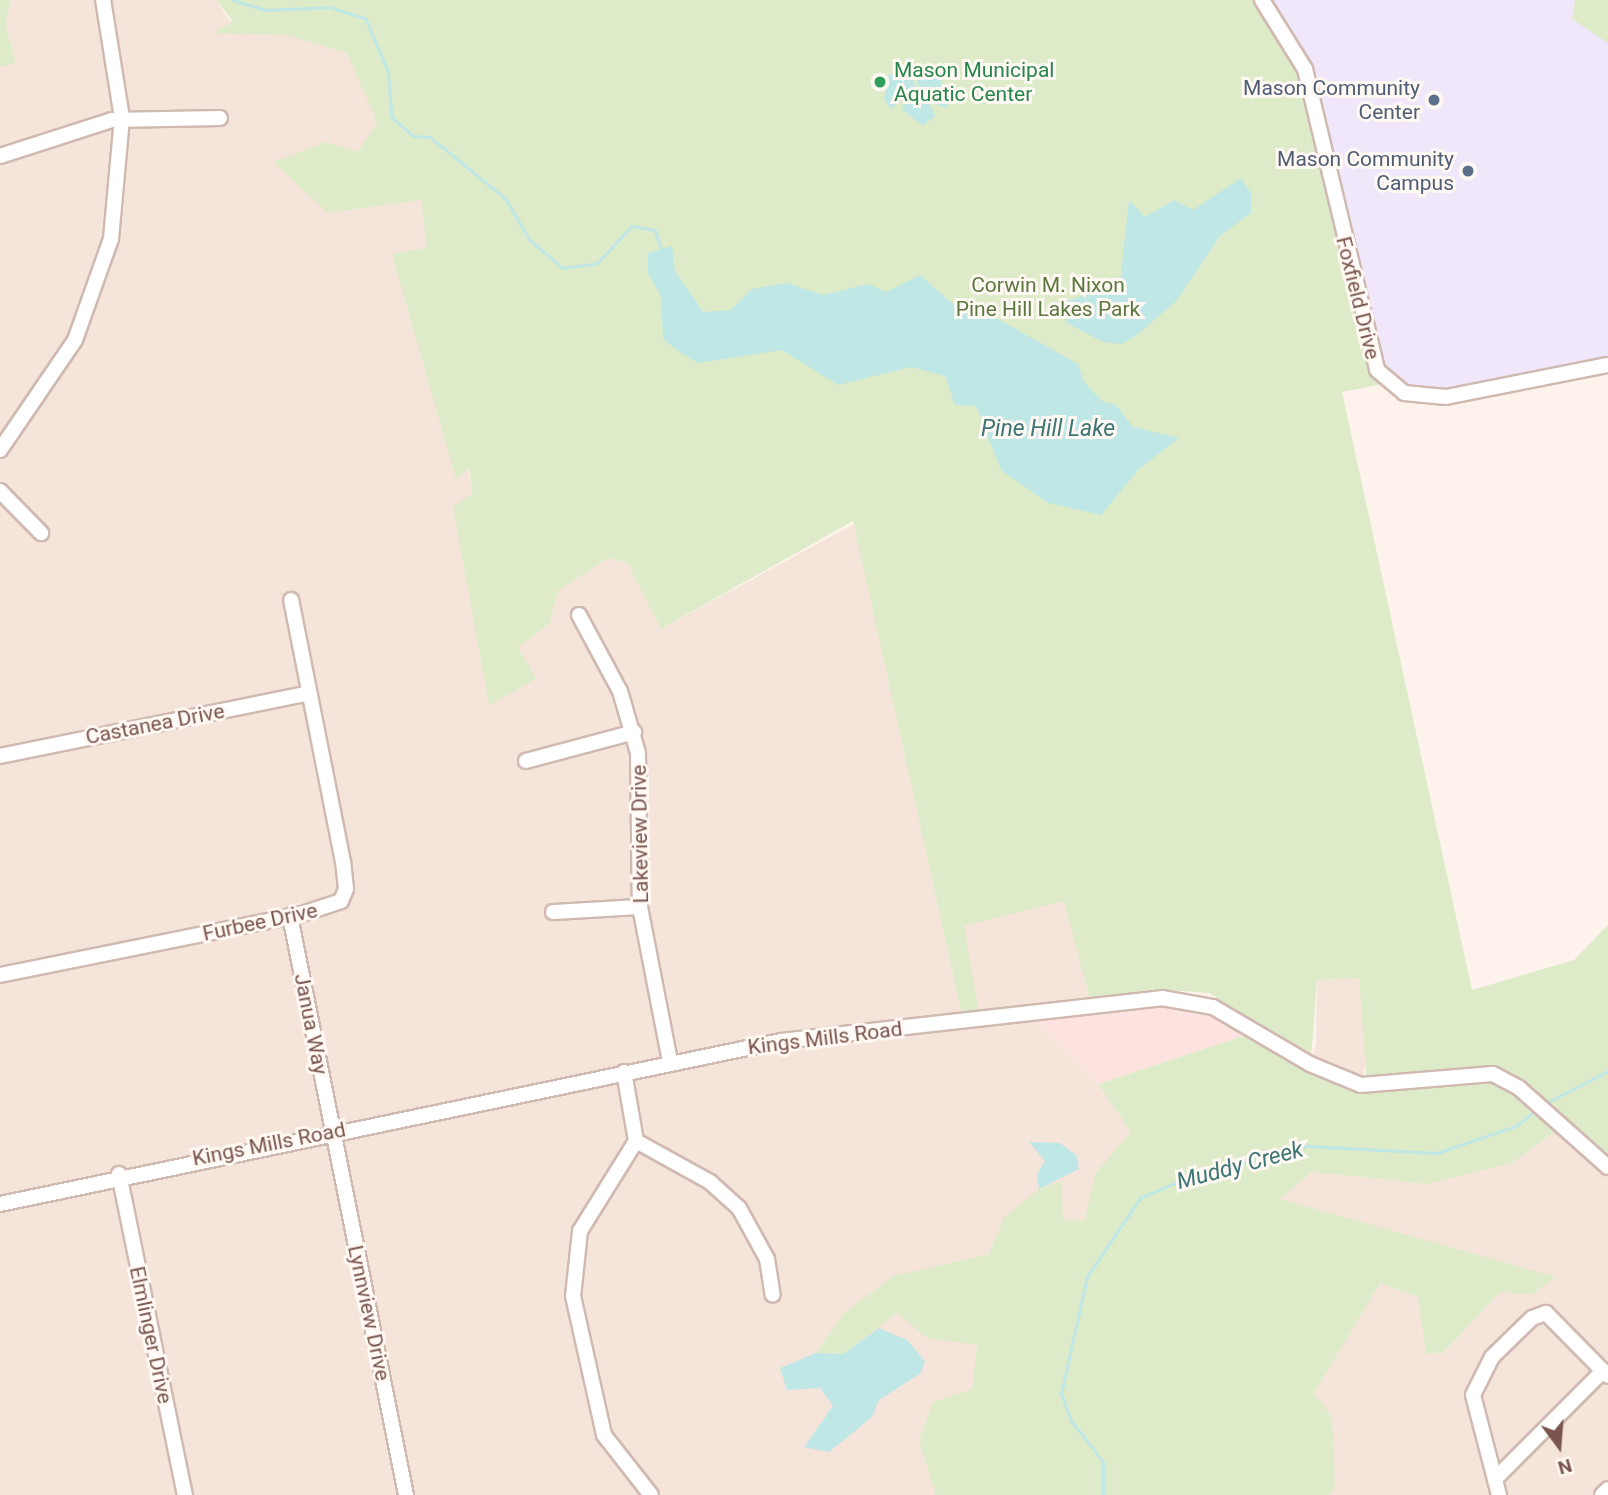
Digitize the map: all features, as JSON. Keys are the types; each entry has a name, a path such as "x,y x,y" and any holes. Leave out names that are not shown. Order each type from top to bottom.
{"street":[{"path":"0,450 62,365 90,307 118,204 122,118 103,0"},
{"name":"Foxfield Drive","path":"1262,0 1305,70 1377,370 1404,393 1446,397 1608,365"},
{"path":"0,156 61,132 122,118 220,118"},
{"path":"0,491 41,533"},
{"name":"Furbee Drive","path":"0,975 330,908 346,889 291,600"},
{"name":"Lakeview Drive","path":"579,615 620,691 634,732 642,781 640,907 670,1062"},
{"name":"Castanea Drive","path":"0,756 309,693"},
{"path":"526,761 634,732"},
{"path":"553,912 640,907"},
{"name":"Janua Way","path":"290,916 331,1132"},
{"name":"Kings Mills Road","path":"0,1203 119,1174 670,1062 804,1038 1172,998 1213,1007 1310,1064 1361,1085 1392,1087 1475,1071 1519,1088 1608,1167"},
{"path":"624,1072 636,1140 580,1231 572,1281 604,1435 651,1495"},
{"name":"Lynnview Drive","path":"331,1132 406,1495"},
{"path":"636,1140 734,1202 768,1259 773,1295"},
{"name":"Elmlinger Drive","path":"119,1174 186,1495"},
{"path":"1495,1479 1606,1373 1545,1314 1508,1340 1474,1390 1495,1479 1499,1495"},
{"path":"1602,1495 1608,1489"}],"shaded area":[{"path":"11,0 217,0 229,21 403,49 493,628 608,558 627,563 661,629 854,524 962,1015 1028,1014 1098,1084 1131,1132 1085,1220 869,1295 977,1345 972,1389 936,1495 0,1495 0,67 16,62 5,23"},
{"name":"Mason Community Campus","path":"1262,0 1608,0 1608,365 1423,397 1377,370"},
{"path":"1065,900 1090,999 979,1012 963,926"},
{"path":"1359,978 1366,1061 1361,1085 1310,1064 1316,1044 1317,980"},
{"path":"1181,998 1256,1032 1098,1084 1028,1014"},
{"path":"1563,1126 1608,1168 1608,1495 1329,1495 1335,1489 1314,1393 1380,1282 1419,1297 1426,1354 1443,1353 1500,1292 1532,1294 1279,1199 1312,1172 1427,1184 1512,1163"}],"green space":[{"path":"0,0 11,0 5,23 16,63 0,67"},
{"name":"Corwin M. Nixon Pine Hill Lakes Park","path":"217,0 1262,0 1275,14 1305,69 1365,341 1389,383 1342,392 1472,990 1574,960 1608,925 1608,1169 1563,1126 1512,1163 1427,1184 1312,1172 1280,1199 1556,1277 1532,1294 1500,1292 1443,1353 1426,1354 1418,1297 1380,1283 1314,1393 1332,1417 1335,1489 1329,1495 936,1495 919,1441 933,1402 972,1389 977,1345 927,1338 897,1313 843,1354 816,1353 845,1312 894,1276 989,1254 1004,1217 1039,1189 1061,1181 1063,1220 1085,1220 1095,1174 1131,1132 1098,1084 1256,1032 1310,1064 1367,1084 1359,978 1317,980 1311,1059 1209,993 1155,989 1090,999 1064,901 964,926 979,1012 962,1015 853,521 661,629 627,563 608,558 558,591 549,624 518,647 536,679 489,705 453,507 472,494 469,468 456,479 392,254 427,248 421,200 327,213 274,162 326,142 358,152 377,122 347,53 286,35 213,33 233,22","holes":["1488,1074 1519,1088 1555,1120"]},
{"path":"1575,0 1608,0 1608,43 1572,19"}],"water":[{"path":"907,68 923,100 916,79 921,73 939,73 942,86 932,89 953,97 946,108 928,101 935,116 923,126 902,109 907,94 891,109 884,99 889,75"},
{"path":"1241,178 1251,193 1251,213 1220,236 1177,300 1137,335 1122,344 1103,342 1067,323 1058,309 1065,302 1120,283 1129,200 1145,217 1174,200 1193,210"},
{"name":"Pine Hill Lake","path":"672,246 675,271 703,312 731,310 752,289 787,283 823,295 868,284 886,292 920,275 960,310 980,309 1078,364 1084,382 1103,402 1116,405 1133,427 1179,438 1138,470 1101,515 1048,503 1001,470 976,406 955,405 945,376 911,367 838,385 782,350 698,363 681,353 663,339 661,297 648,273 648,253"},
{"path":"1029,1142 1060,1143 1076,1155 1079,1169 1039,1189 1037,1174 1045,1161"},
{"path":"879,1328 907,1340 925,1361 921,1373 879,1400 872,1417 829,1452 804,1447 833,1406 820,1388 787,1390 780,1368 816,1353 843,1354"}],"waterway":[{"path":"233,0 266,10 330,7 366,19 388,71 392,117 413,136 430,137 506,199 530,240 563,268 597,263 632,226 655,230 663,255"},
{"name":"Muddy Creek","path":"1546,1103 1608,1071"},
{"name":"Muddy Creek","path":"1103,1495 1103,1462 1071,1421 1061,1394 1087,1277 1140,1198 1194,1175 1307,1146 1437,1153 1516,1126 1535,1111"}],"place":[{"name":"Mason Municipal Aquatic Center","path":"880,82"},
{"name":"Mason Community Center","path":"1434,100"},
{"name":"Mason Community Campus","path":"1468,171"}]}
